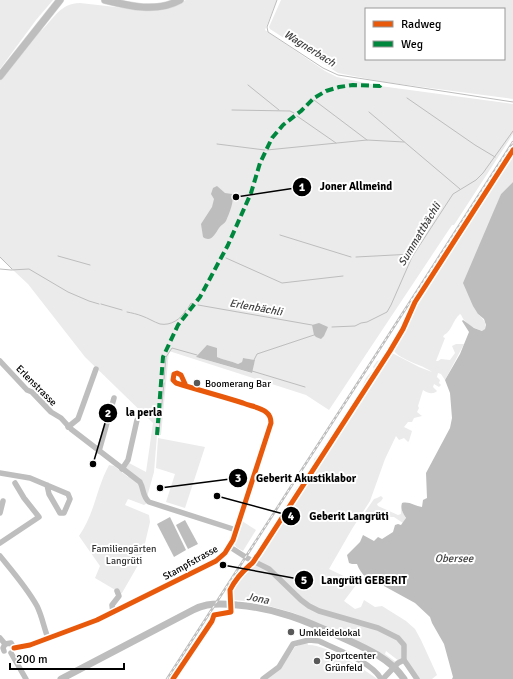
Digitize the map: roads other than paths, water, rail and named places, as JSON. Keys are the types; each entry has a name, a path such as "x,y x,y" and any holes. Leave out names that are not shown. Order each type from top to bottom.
{"main road":[{"path":"0,76 60,0"},
{"path":"105,0 149,8 167,5 180,0"}],"street":[{"name":"Erlenstrasse","path":"0,361 27,390 32,392 51,412 141,484 144,496 149,502 236,530"},
{"path":"68,426 78,419 96,369"},
{"name":"Stampfstrasse","path":"12,650 84,626 113,613 216,561 230,547 271,423 270,417 265,411 186,386"},
{"path":"99,451 114,398"},
{"path":"122,468 128,460 137,420"},
{"path":"0,472 30,478 47,485 69,495 70,499 64,513 60,513 48,494 47,485"},
{"path":"0,543 39,517 24,498 15,483"},
{"path":"0,513 3,501"},
{"name":"Stampfstrasse","path":"230,547 270,569 309,606 319,611 378,628 398,638 404,645 404,660 417,679"},
{"path":"0,556 34,601 48,638"},
{"path":"113,613 112,605 119,596 117,592"},
{"path":"0,638 5,644"},
{"path":"263,679 279,667 293,644 312,640 319,641 369,665 382,679 404,660"},
{"path":"5,644 11,643 12,650 26,679"},
{"path":"5,644 2,652 7,653 12,650"}],"water":[{"name":"Obersee","path":"513,182 513,679 452,679 453,677 444,644 430,617 415,603 380,583 379,585 372,582 363,574 357,564 349,563 347,555 360,542 363,535 374,541 378,537 382,539 393,532 395,525 401,525 406,518 403,513 402,503 410,503 422,507 423,500 427,498 426,473 450,428 452,418 450,393 445,380 460,354 469,332 462,321 463,320 474,328 482,331 485,329 486,325 484,319 478,314 473,306 463,283 501,194"},
{"path":"217,186 225,193 232,194 232,203 226,221 211,238 206,239 203,237 201,224 212,207 214,199 211,194 213,188"},
{"path":"319,323 328,327 321,339 314,335 312,325"},
{"path":"207,345 217,348 217,357 238,364 242,362 243,358 255,360 252,373 196,357"},
{"path":"170,517 186,550 174,557 157,524"},
{"path":"185,520 198,544 188,549 176,525"}],"waterway":[{"name":"Wagnerbach","path":"277,0 267,27 268,32 323,68 338,75 513,102"},
{"path":"248,85 279,110"},
{"path":"407,98 495,157"},
{"path":"314,100 367,140"},
{"path":"232,110 290,111 294,113"},
{"path":"369,112 460,189"},
{"path":"297,116 336,143"},
{"name":"Summattbächli","path":"332,327 355,326 387,312 412,257 453,194 476,180 483,173 513,131"},
{"path":"267,150 367,140 404,142"},
{"path":"217,144 265,150"},
{"path":"280,235 351,257"},
{"path":"356,257 413,254"},
{"path":"58,256 90,265"},
{"name":"Erlenbächli","path":"0,257 12,269"},
{"path":"226,258 282,283 343,276"},
{"name":"Erlenbächli","path":"0,269 29,269 68,292 99,304"},
{"name":"Erlenbächli","path":"188,308 191,303 193,304"},
{"name":"Erlenbächli","path":"101,304 122,310"},
{"name":"Erlenbächli","path":"198,305 312,325"},
{"name":"Erlenbächli","path":"127,312 140,315 160,324 168,324 175,321 186,310"},
{"path":"254,360 257,354 314,335"},
{"path":"164,379 166,357 172,348 197,355"},
{"path":"252,371 305,387"},
{"path":"159,432 164,383"},
{"name":"Jona","path":"61,679 195,609 211,604 230,604 265,609 291,616 376,654 391,665 404,679"}],"railway":[{"path":"167,679 513,142"}],"place":[{"name":"Joner Allmeind","path":"236,197"},
{"name":"Boomerang Bar","path":"197,383"},
{"name":"la perla","path":"93,464"},
{"name":"Geberit Akustiklabor","path":"160,488"},
{"name":"Geberit Langrüti","path":"217,496"},
{"name":"Langrüti GEBERIT","path":"223,565"},
{"name":"Umkleidelokal","path":"291,632"},
{"name":"Sportcenter Grünfeld","path":"317,661"}],"park label":[{"name":"Familiengärten Langrüti","path":"124,554"}]}
